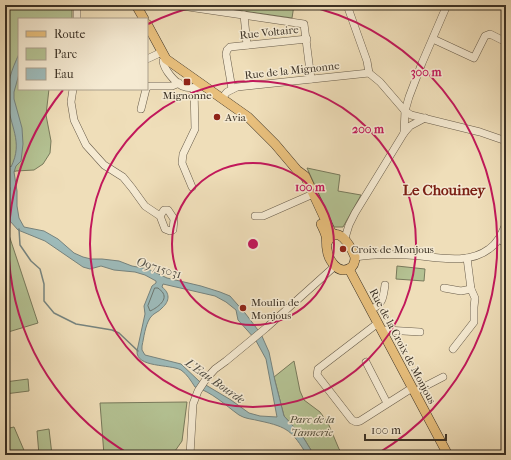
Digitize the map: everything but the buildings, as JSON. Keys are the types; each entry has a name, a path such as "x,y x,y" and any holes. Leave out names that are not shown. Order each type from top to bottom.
{"main road":[{"path":"136,5 143,18"},
{"path":"148,26 164,56 197,86 222,98 253,121 297,170 300,178 311,195 331,232 341,237 355,257 354,264 349,269 339,270 335,266 327,250 326,234 311,195"},
{"path":"327,244 331,238 341,237"},
{"name":"Rue de la Croix de Monjous","path":"349,269 448,455"}],"street":[{"path":"77,5 77,18"},
{"path":"175,5 304,24 311,79"},
{"path":"347,5 367,61 369,73 380,82 405,111 411,115 480,132 506,141"},
{"path":"404,133 405,111 422,63 447,5"},
{"path":"244,15 247,46"},
{"path":"433,39 474,58 485,36 490,34 506,42"},
{"name":"Rue Voltaire","path":"232,89 230,85 226,54 230,47 306,39"},
{"path":"148,60 164,56 163,64 179,83 185,87 197,86 195,129 183,154 182,163 192,187"},
{"name":"Rue de la Mignonne","path":"222,98 224,94 232,89 369,73"},
{"path":"148,87 172,86 179,83"},
{"path":"73,90 71,102 74,120 86,145 104,165 123,177 145,206 160,216"},
{"path":"141,109 146,90"},
{"path":"341,237 404,133 410,126 425,118"},
{"path":"255,216 263,216 311,195"},
{"path":"355,257 409,255 467,258 486,251 499,239 506,224"},
{"path":"499,239 506,244"},
{"path":"453,349 474,322 475,298 471,289 467,258"},
{"path":"190,455 193,404 215,369 226,362 266,328 335,266"},
{"path":"371,310 379,305 383,299 385,285"},
{"path":"444,288 461,291 471,289"},
{"path":"378,323 320,367 317,373 353,421 360,421 387,403 443,377"},
{"path":"382,332 386,330 420,332"},
{"path":"366,362 387,403"}],"green space":[{"path":"5,5 58,5 58,7 72,9 72,18 18,18 18,90 49,90 46,115 51,141 50,153 43,164 34,170 16,171 8,174 5,166"},
{"path":"208,5 294,5 292,18"},
{"path":"307,168 340,175 338,191 361,195 343,227 334,227"},
{"path":"5,226 38,323 5,333"},
{"path":"397,266 425,269 424,281 396,279"},
{"name":"Parc de la Tannerie","path":"294,361 300,391 304,400 320,412 328,423 339,449 345,455 314,455 303,437 284,416 274,377"},
{"path":"28,379 29,391 5,394 5,382"},
{"path":"187,402 182,441 175,451 157,455 104,455 100,403"},
{"path":"14,427 26,455 5,455 5,429"},
{"path":"49,429 52,455 39,455 37,431"}],"water":[{"path":"18,56 18,78 14,92 14,99 22,128 23,144 21,161 16,166 14,172 19,218 24,227 44,231 58,239 74,253 83,257 119,261 132,266 148,269 167,278 201,286 230,296 261,334 269,352 284,416 303,437 314,455 307,455 293,435 283,428 277,425 241,416 213,395 195,387 181,370 154,365 142,360 138,356 137,351 145,314 144,306 152,286 156,283 156,281 135,272 114,270 101,266 90,269 83,267 45,241 18,230 10,221 8,202 10,188 5,176 5,156 11,167 15,158 16,149 15,134 9,110 8,95 12,71","holes":["163,284 215,296 236,310 238,320 255,339 266,359 277,417 260,416 249,413 231,400 199,381 181,364 145,355 142,350 148,321 151,316 161,309 168,300 168,294 162,287"]}],"waterway":[{"name":"L'Eau Bourde","path":"19,229 20,245 31,261 40,269 44,284 44,301 54,313 76,324 112,330 119,333 138,351"}],"place":[{"name":"Mignonne","path":"187,82"},
{"name":"Avia","path":"217,117"},
{"name":"Croix de Monjous","path":"343,249"},
{"name":"Moulin de Monjous","path":"243,308"}],"district":[{"name":"Le Chouiney","path":"444,190"}],"water label":[{"name":"O9715031","path":"159,268"}]}
